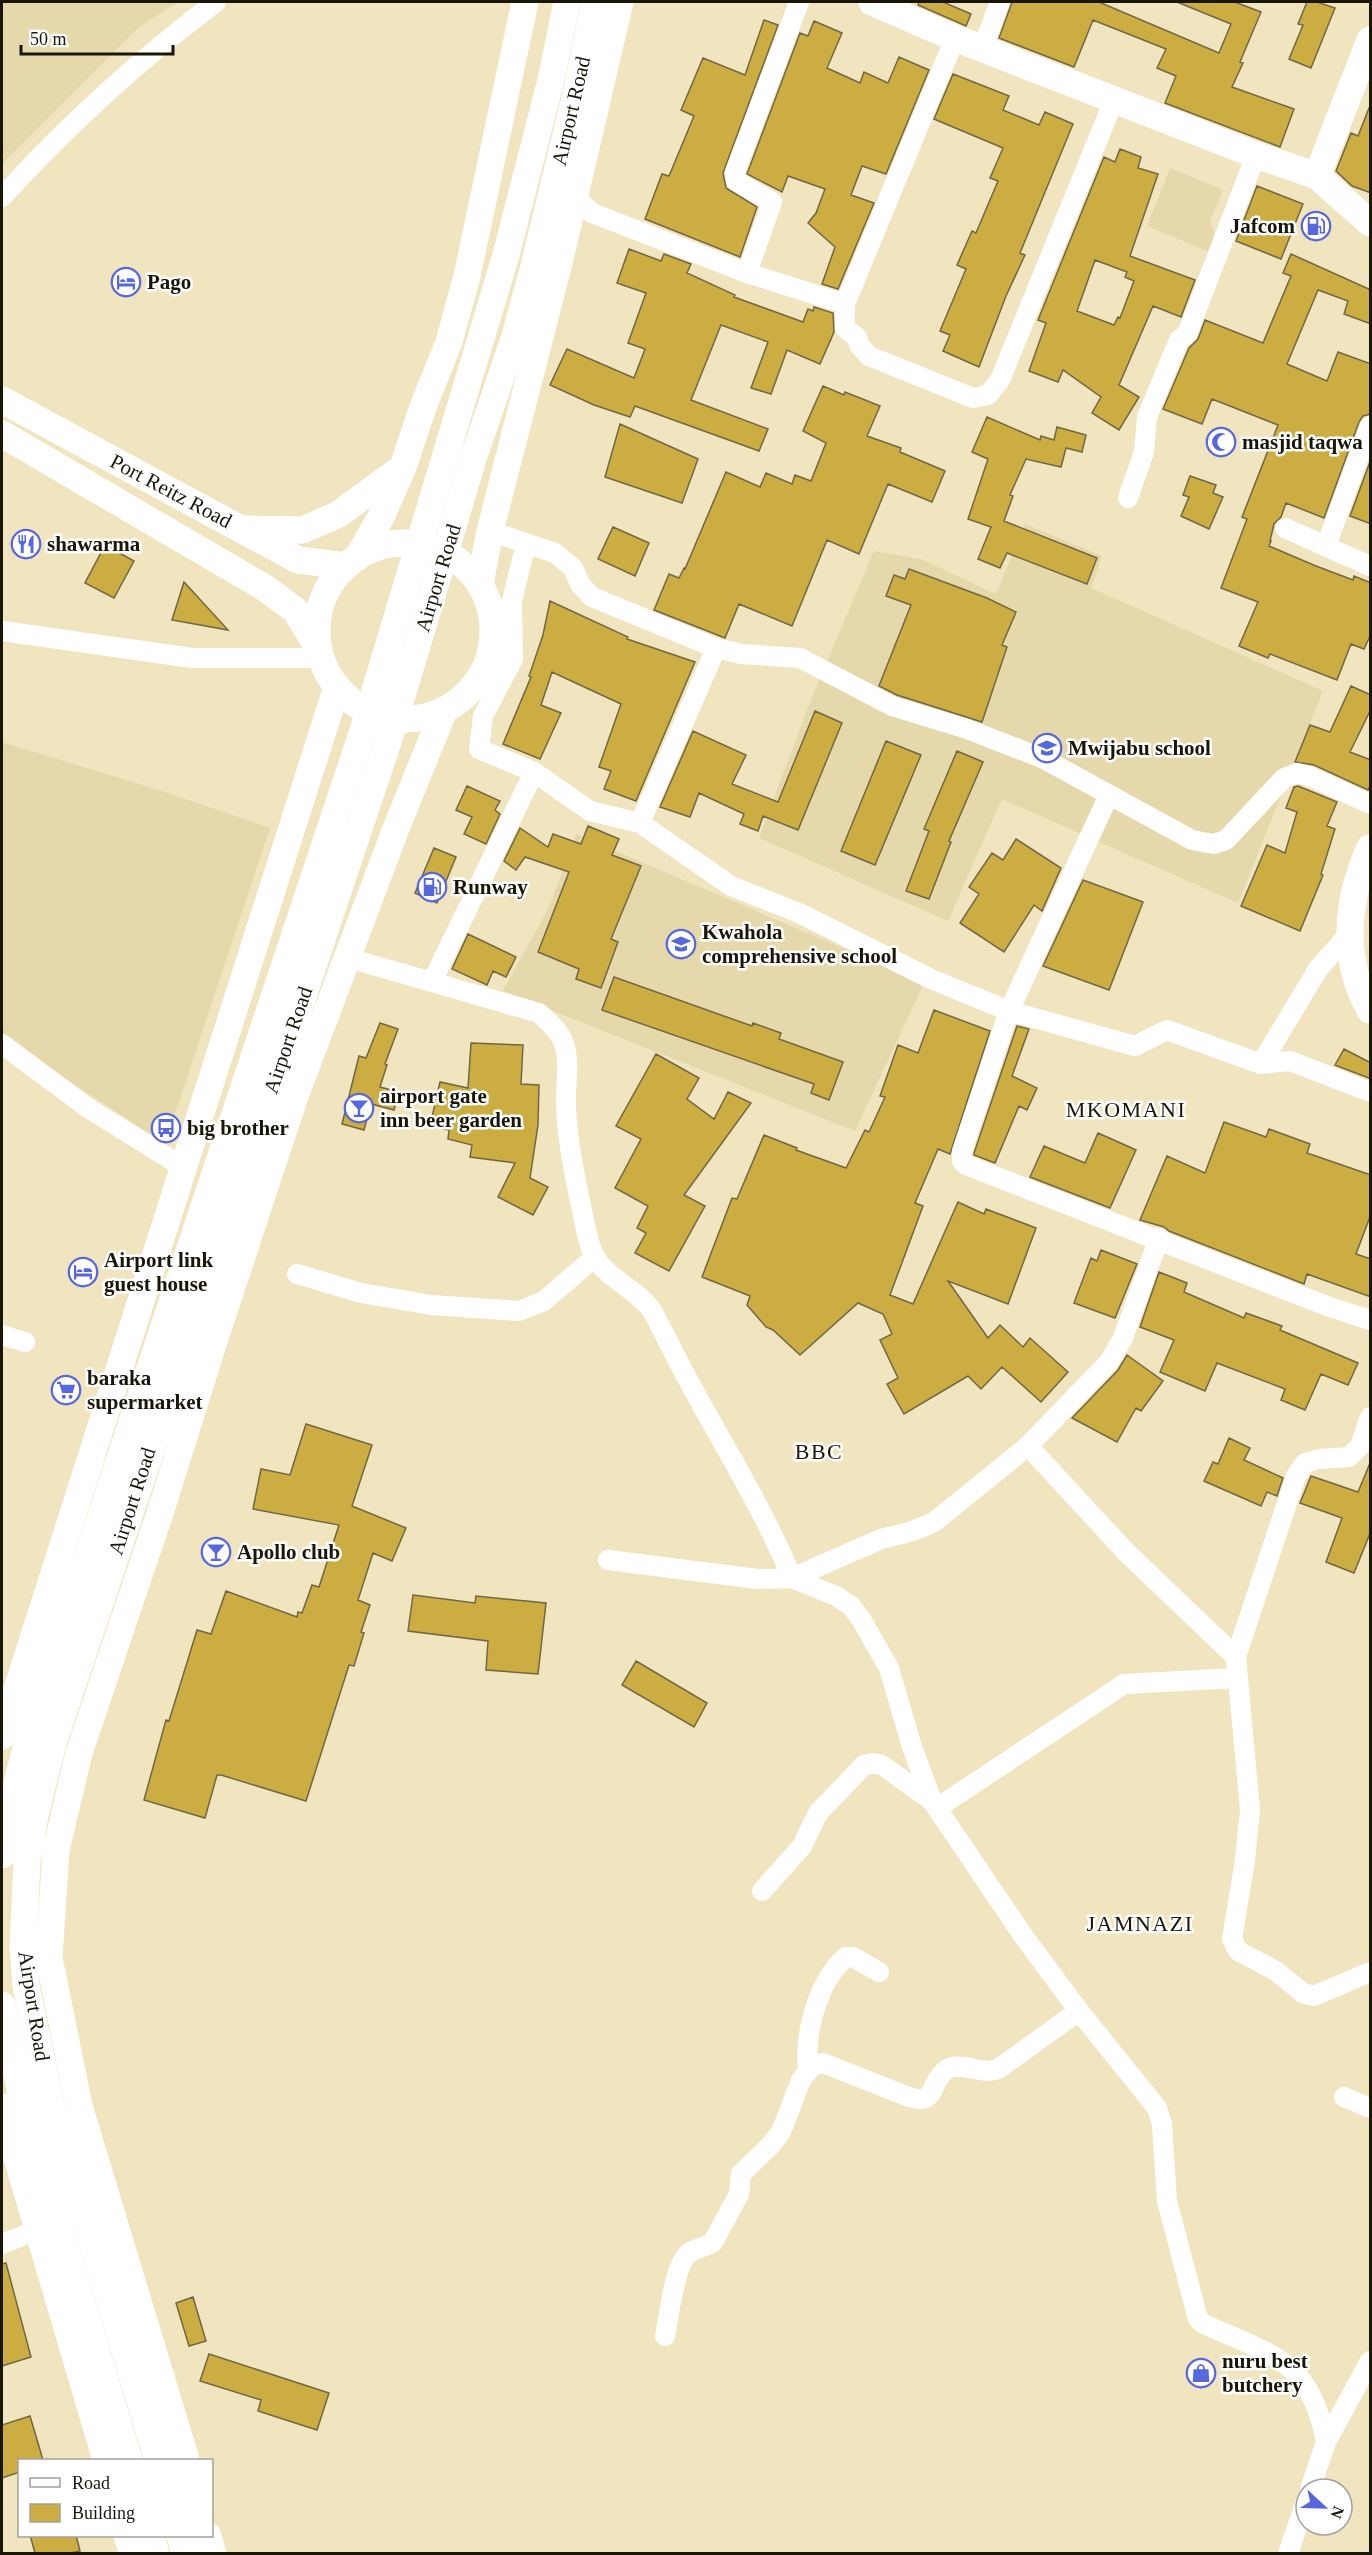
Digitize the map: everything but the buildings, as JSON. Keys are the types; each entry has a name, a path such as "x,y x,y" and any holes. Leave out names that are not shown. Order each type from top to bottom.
{"main road":[{"path":"320,654 319,614 325,596 334,580 352,561 382,515 403,467 423,407 449,342 468,276 525,2"},
{"name":"Airport Road","path":"158,2459 52,2110 27,1986 23,1945 27,1861 35,1815 53,1743 133,1457 362,734 506,255 551,80 567,2"},
{"name":"Airport Road","path":"2,1855 10,1810 28,1740 133,1457 388,742 474,456 515,336 578,86 594,2"},
{"path":"480,584 490,531 620,2"},
{"path":"872,2 955,38 1256,155 1317,176 1371,223"},
{"path":"1317,176 1371,40"},
{"name":"Port Reitz Road","path":"2,400 298,560 352,561"},
{"path":"2,434 265,588 295,610 337,687 359,706 386,718 416,719 444,710 463,697 474,686 489,659 494,628 492,613 480,584 460,561 447,553 418,543 387,545 352,561"},
{"path":"241,528 303,530 339,514 403,467"},
{"path":"2,1736 337,687"},
{"path":"186,2459 79,2106 49,1958 56,1850 79,1753 161,1510 217,1330 294,1099 395,831 444,710"},
{"path":"1371,848 1353,898 1350,933 1353,968 1371,1010"},
{"name":"Airport Road","path":"2,2005 26,2117 129,2459"},
{"path":"2,2107 106,2459"},
{"path":"128,2537 133,2553"},
{"path":"152,2537 156,2553"},
{"path":"181,2537 185,2553"},
{"path":"209,2537 213,2553"}],"street":[{"path":"2,197 93,105 133,69 216,2"},
{"path":"747,273 772,202 736,181 735,172 799,2"},
{"path":"983,47 1000,2"},
{"path":"955,38 845,304 845,328 857,337 859,345 869,356 973,398 988,395 1000,381 1114,100"},
{"path":"1128,498 1144,452 1147,417 1179,340 1187,334 1256,155"},
{"path":"574,196 592,213 747,273 845,304"},
{"path":"1326,546 1371,426"},
{"path":"1285,528 1371,566"},
{"path":"490,531 555,553 573,568 580,584 592,597 716,648 741,654 800,658 892,706 967,729 1044,759 1192,840 1214,844 1226,840 1260,801 1284,778 1297,773 1309,776 1371,804"},
{"path":"525,543 512,602 513,659 483,716 479,749 534,772 590,811 640,823 731,886 799,914 931,979 1009,1011 1135,1046 1167,1030 1261,1064 1290,1061 1371,1092"},
{"path":"2,630 192,658 320,654"},
{"path":"640,823 716,648"},
{"path":"432,982 534,772"},
{"path":"1109,795 1009,1011 962,1151 962,1161 966,1165 1159,1238 1327,1306 1371,1320"},
{"path":"1261,1064 1318,969 1350,933"},
{"path":"348,958 539,1013 552,1025 563,1041 567,1066 566,1105 570,1151 587,1238 595,1257 604,1268 640,1296 653,1312 698,1398 739,1468 777,1542 792,1578 836,1596 851,1606 861,1619 889,1668 912,1747 935,1805 1024,1936 1079,2011 1157,2108 1162,2124 1167,2200 1198,2319 1204,2324 1261,2349 1296,2371 1321,2415 1326,2442"},
{"path":"2,1044 88,1108 183,1167"},
{"path":"608,1560 758,1579 792,1578 881,1539 913,1531 934,1521 1028,1446 1109,1362 1123,1338 1159,1238"},
{"path":"297,1274 361,1293 431,1305 519,1311 544,1301 595,1257"},
{"path":"2,1335 25,1342"},
{"path":"1371,1417 1360,1446 1349,1457 1318,1459 1305,1463 1296,1476 1236,1658 1236,1678 1250,1810 1245,1860 1232,1940 1238,1951 1276,1971 1303,1993 1314,1996 1371,1972"},
{"path":"1028,1446 1127,1553 1236,1658"},
{"path":"935,1805 1124,1684 1236,1678"},
{"path":"762,1891 802,1846 818,1813 864,1765 873,1762 882,1766 935,1805"},
{"path":"808,2069 808,2039 815,2006 834,1970 846,1957 853,1957 879,1972"},
{"path":"665,2336 681,2263 691,2252 707,2247 713,2242 739,2194 741,2174 781,2132 801,2080 813,2065 823,2063 909,2097 923,2099 930,2096 944,2071 949,2068 970,2068 984,2072 998,2069 1079,2011"},
{"path":"1344,2097 1371,2108"},
{"path":"2,2244 38,2230"},
{"path":"1314,2477 1326,2442 1371,2361"},
{"path":"1288,2553 1294,2536"}],"shaded area":[{"path":"2,2 178,2 139,27 2,164"},
{"path":"1170,168 1223,190 1210,221 1218,244 1214,254 1147,226"},
{"name":"Mwijabu school","path":"1025,524 1102,556 1091,588 1323,691 1238,903 1002,799 948,921 759,838 812,697 874,551 921,559 996,594"},
{"path":"2,742 165,792 270,828 168,1135 155,1137 2,1037"},
{"name":"Kwahola comprehensive school","path":"576,834 924,983 855,1131 503,991 550,905"}],"place":[{"name":"Jafcom","path":"1316,226"},
{"name":"Pago","path":"126,282"},
{"name":"masjid taqwa","path":"1221,442"},
{"name":"shawarma","path":"26,544"},
{"name":"Mwijabu school","path":"1047,748"},
{"name":"Runway","path":"432,887"},
{"name":"Kwahola comprehensive school","path":"681,944"},
{"name":"airport gate inn beer garden","path":"359,1108"},
{"name":"big brother","path":"166,1128"},
{"name":"Airport link guest house","path":"83,1272"},
{"name":"baraka supermarket","path":"66,1390"},
{"name":"Apollo club","path":"216,1552"},
{"name":"nuru best butchery","path":"1201,2373"}],"district":[{"name":"MKOMANI","path":"1126,1109"},
{"name":"BBC","path":"819,1451"},
{"name":"JAMNAZI","path":"1140,1923"}]}
